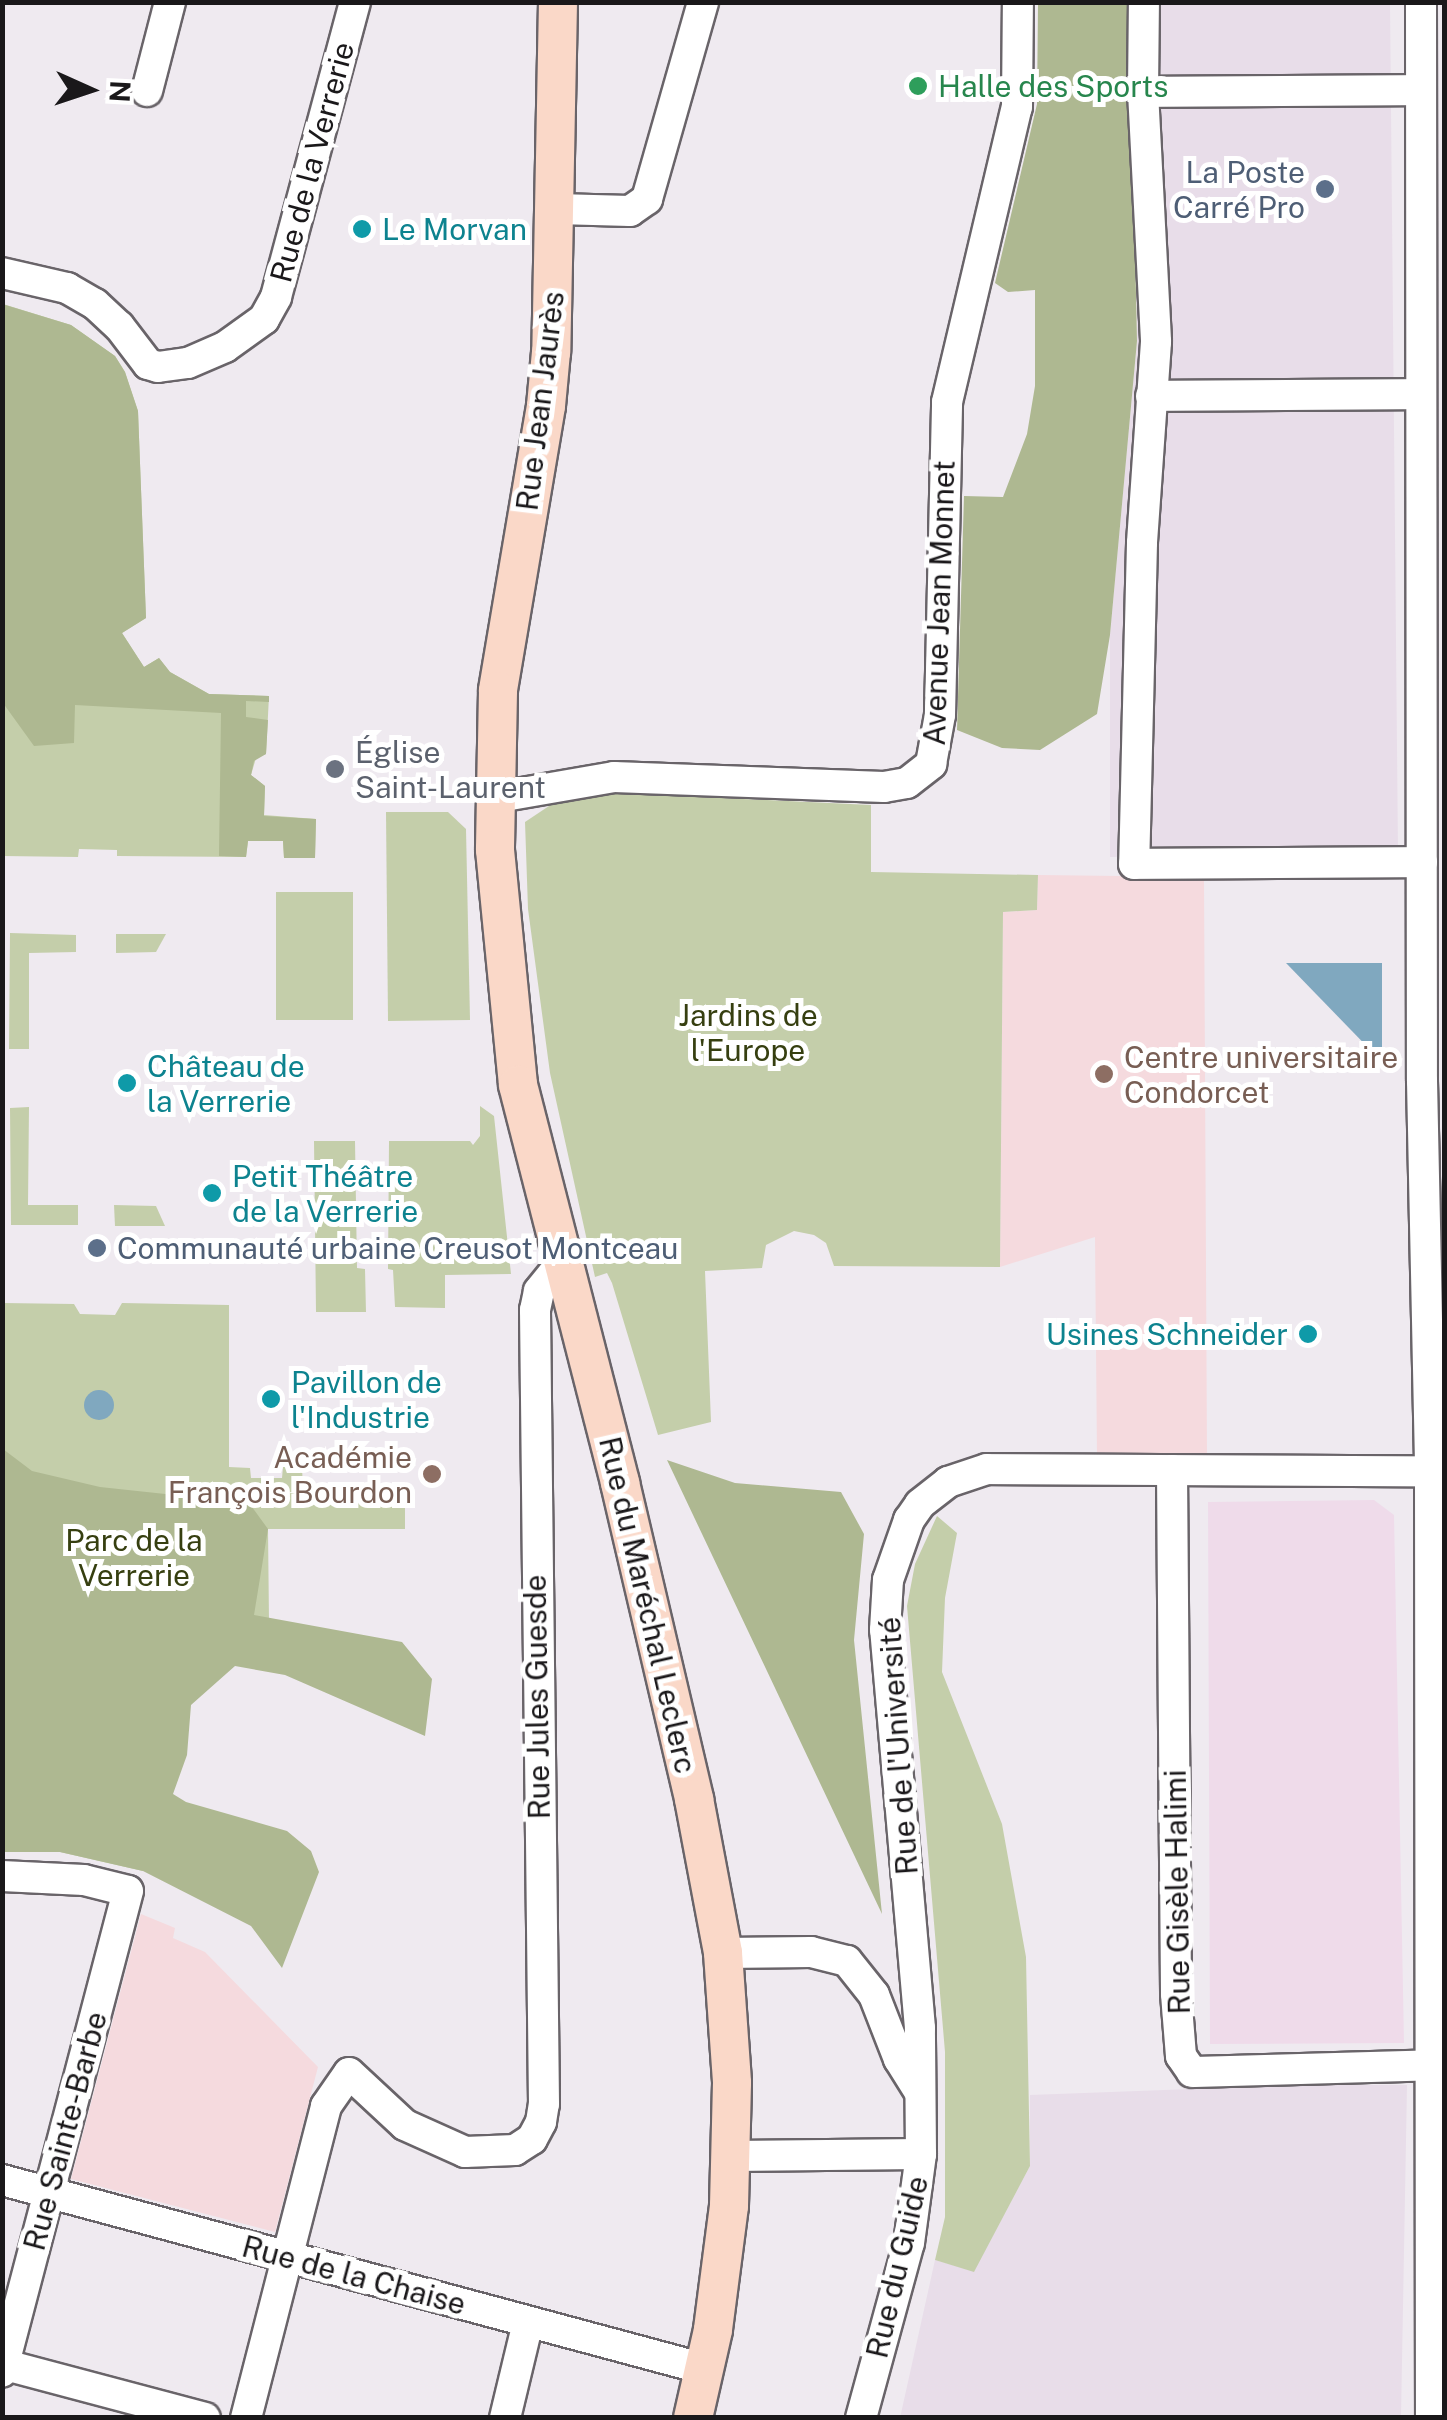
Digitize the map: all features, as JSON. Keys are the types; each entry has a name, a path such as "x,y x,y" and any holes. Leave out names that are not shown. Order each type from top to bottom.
{"main road":[{"name":"Rue Jean Jaurès","path":"493,798 498,691 546,406 557,209 558,2"},
{"name":"Rue du Maréchal Leclerc","path":"493,798 500,934 518,1085 694,1799 723,1953 730,2024 732,2156 724,2253 694,2418"}],"street":[{"path":"148,91 170,2"},
{"name":"Rue de la Verrerie","path":"2,273 67,288 95,304 148,364 188,363 225,347 271,311 355,2"},
{"path":"557,209 630,211 647,200 704,2"},
{"name":"Avenue Jean Monnet","path":"493,798 614,777 884,787 907,784 931,764 939,722 947,402 1016,107 1018,2"},
{"path":"1144,2 1144,92 1156,342 1142,542 1134,864 1422,862"},
{"path":"1421,2 1422,862 1438,2066 1437,2323 1431,2418"},
{"path":"1144,92 1420,90"},
{"path":"1151,396 1421,394"},
{"name":"Rue Jules Guesde","path":"287,2257 326,2106 349,2073 404,2125 435,2142 492,2154 515,2150 532,2139 544,2104 535,1310 539,1291 562,1261"},
{"name":"Rue de l'Université","path":"922,2095 920,2028 885,1630 888,1580 900,1537 920,1504 964,1474 988,1470 1430,1471"},
{"name":"Rue Gisèle Halimi","path":"1172,1470 1176,1994 1181,2056 1192,2072 1438,2066"},
{"name":"Rue Sainte-Barbe","path":"2,1876 84,1880 128,1891 3,2372"},
{"path":"723,1953 811,1952 847,1961 874,1995 899,2059 922,2095"},
{"name":"Rue du Guide","path":"861,2418 909,2244 921,2154 922,2095"},
{"path":"732,2156 921,2154"},
{"name":"Rue de la Chaise","path":"2,2180 705,2370"},
{"path":"246,2418 287,2257"},
{"path":"505,2418 528,2322"},
{"path":"3,2372 123,2418"},
{"path":"3,2372 205,2418"}],"shaded area":[{"path":"1130,3 1390,3 1398,853 1110,857 1110,635 1137,341"},
{"name":"Centre universitaire Condorcet","path":"1038,875 1204,877 1207,1458 1097,1458 1095,1237 1000,1267 1003,912 1037,910"},
{"path":"1374,1500 1394,1515 1404,2043 1210,2044 1208,1502"},
{"path":"141,1914 175,1928 173,1938 205,1952 318,2067 275,2232 71,2179"},
{"path":"1407,2085 1401,2417 900,2418 935,2260 974,2271 1030,2166 1030,2095"}],"green space":[{"path":"1038,3 1130,3 1137,341 1110,635 1097,714 1040,750 1002,748 957,730 964,496 1003,497 1027,434 1035,386 1035,290 1008,292 995,283 1037,104"},
{"path":"2,304 71,325 115,356 125,372 138,411 146,618 122,633 144,667 159,658 170,672 209,694 269,696 269,702 246,701 246,717 268,720 266,754 254,761 251,775 265,786 264,816 316,819 315,858 284,858 283,841 248,841 246,857 219,856 221,713 75,705 74,743 34,746 3,703"},
{"path":"3,304 71,325 115,356 125,372 138,411 146,618 122,633 144,667 159,658 170,672 209,694 269,696 266,754 256,758 251,775 265,786 264,815 316,819 315,858 284,858 283,841 248,841 246,857 117,856 117,850 79,849 78,857 3,856"},
{"name":"Jardins de l'Europe","path":"599,792 871,805 871,872 1038,875 1037,910 1003,912 1000,1267 834,1266 826,1243 814,1235 794,1231 766,1245 762,1268 705,1271 711,1422 658,1435 612,1283 607,1273 595,1277 550,1073 528,909 525,822 555,802"},
{"path":"386,812 448,812 466,829 470,1020 388,1021"},
{"path":"276,892 353,892 353,1020 276,1020"},
{"path":"10,933 76,935 76,952 29,953 29,1049 9,1049"},
{"path":"116,934 166,934 156,952 116,953"},
{"path":"480,1106 494,1116 511,1274 445,1275 445,1308 395,1307 393,1270 388,1269 389,1141 470,1141 473,1145 480,1136"},
{"path":"29,1107 28,1205 78,1205 78,1225 11,1225 10,1108"},
{"path":"314,1141 355,1141 357,1268 365,1269 366,1312 316,1312"},
{"path":"114,1205 156,1206 165,1226 115,1226"},
{"name":"Parc de la Verrerie","path":"3,1303 74,1304 80,1314 115,1315 122,1303 229,1305 229,1467 250,1468 251,1478 282,1478 283,1467 302,1467 303,1489 405,1489 405,1529 268,1529 269,1622 194,1677 143,1871 60,1852 3,1852"},
{"name":"Parc de la Verrerie","path":"3,1449 32,1471 100,1487 249,1503 268,1529 254,1615 402,1642 432,1679 425,1736 285,1675 235,1666 191,1705 187,1755 173,1794 186,1802 287,1831 311,1851 319,1872 282,1968 251,1926 143,1871 60,1852 3,1852"},
{"path":"667,1460 735,1483 841,1492 864,1534 854,1640 882,1914"},
{"path":"937,1516 957,1533 945,1598 942,1672 1002,1824 1026,1957 1030,2166 974,2272 935,2260 945,2217 945,2052 907,1606 915,1564"}],"water":[{"path":"1286,963 1382,963 1382,1062"},
{"path":"99,1390 110,1394 114,1405 110,1416 99,1420 88,1416 84,1405 88,1394"}],"place":[{"name":"Halle des Sports","path":"918,86"},
{"name":"La Poste Carré Pro","path":"1325,189"},
{"name":"Le Morvan","path":"362,229"},
{"name":"Église Saint-Laurent","path":"335,769"},
{"name":"Centre universitaire Condorcet","path":"1104,1074"},
{"name":"Château de la Verrerie","path":"127,1083"},
{"name":"Petit Théâtre de la Verrerie","path":"212,1193"},
{"name":"Communauté urbaine Creusot Montceau","path":"97,1248"},
{"name":"Usines Schneider","path":"1308,1334"},
{"name":"Pavillon de l'Industrie","path":"271,1399"},
{"name":"Académie François Bourdon","path":"432,1474"}]}
